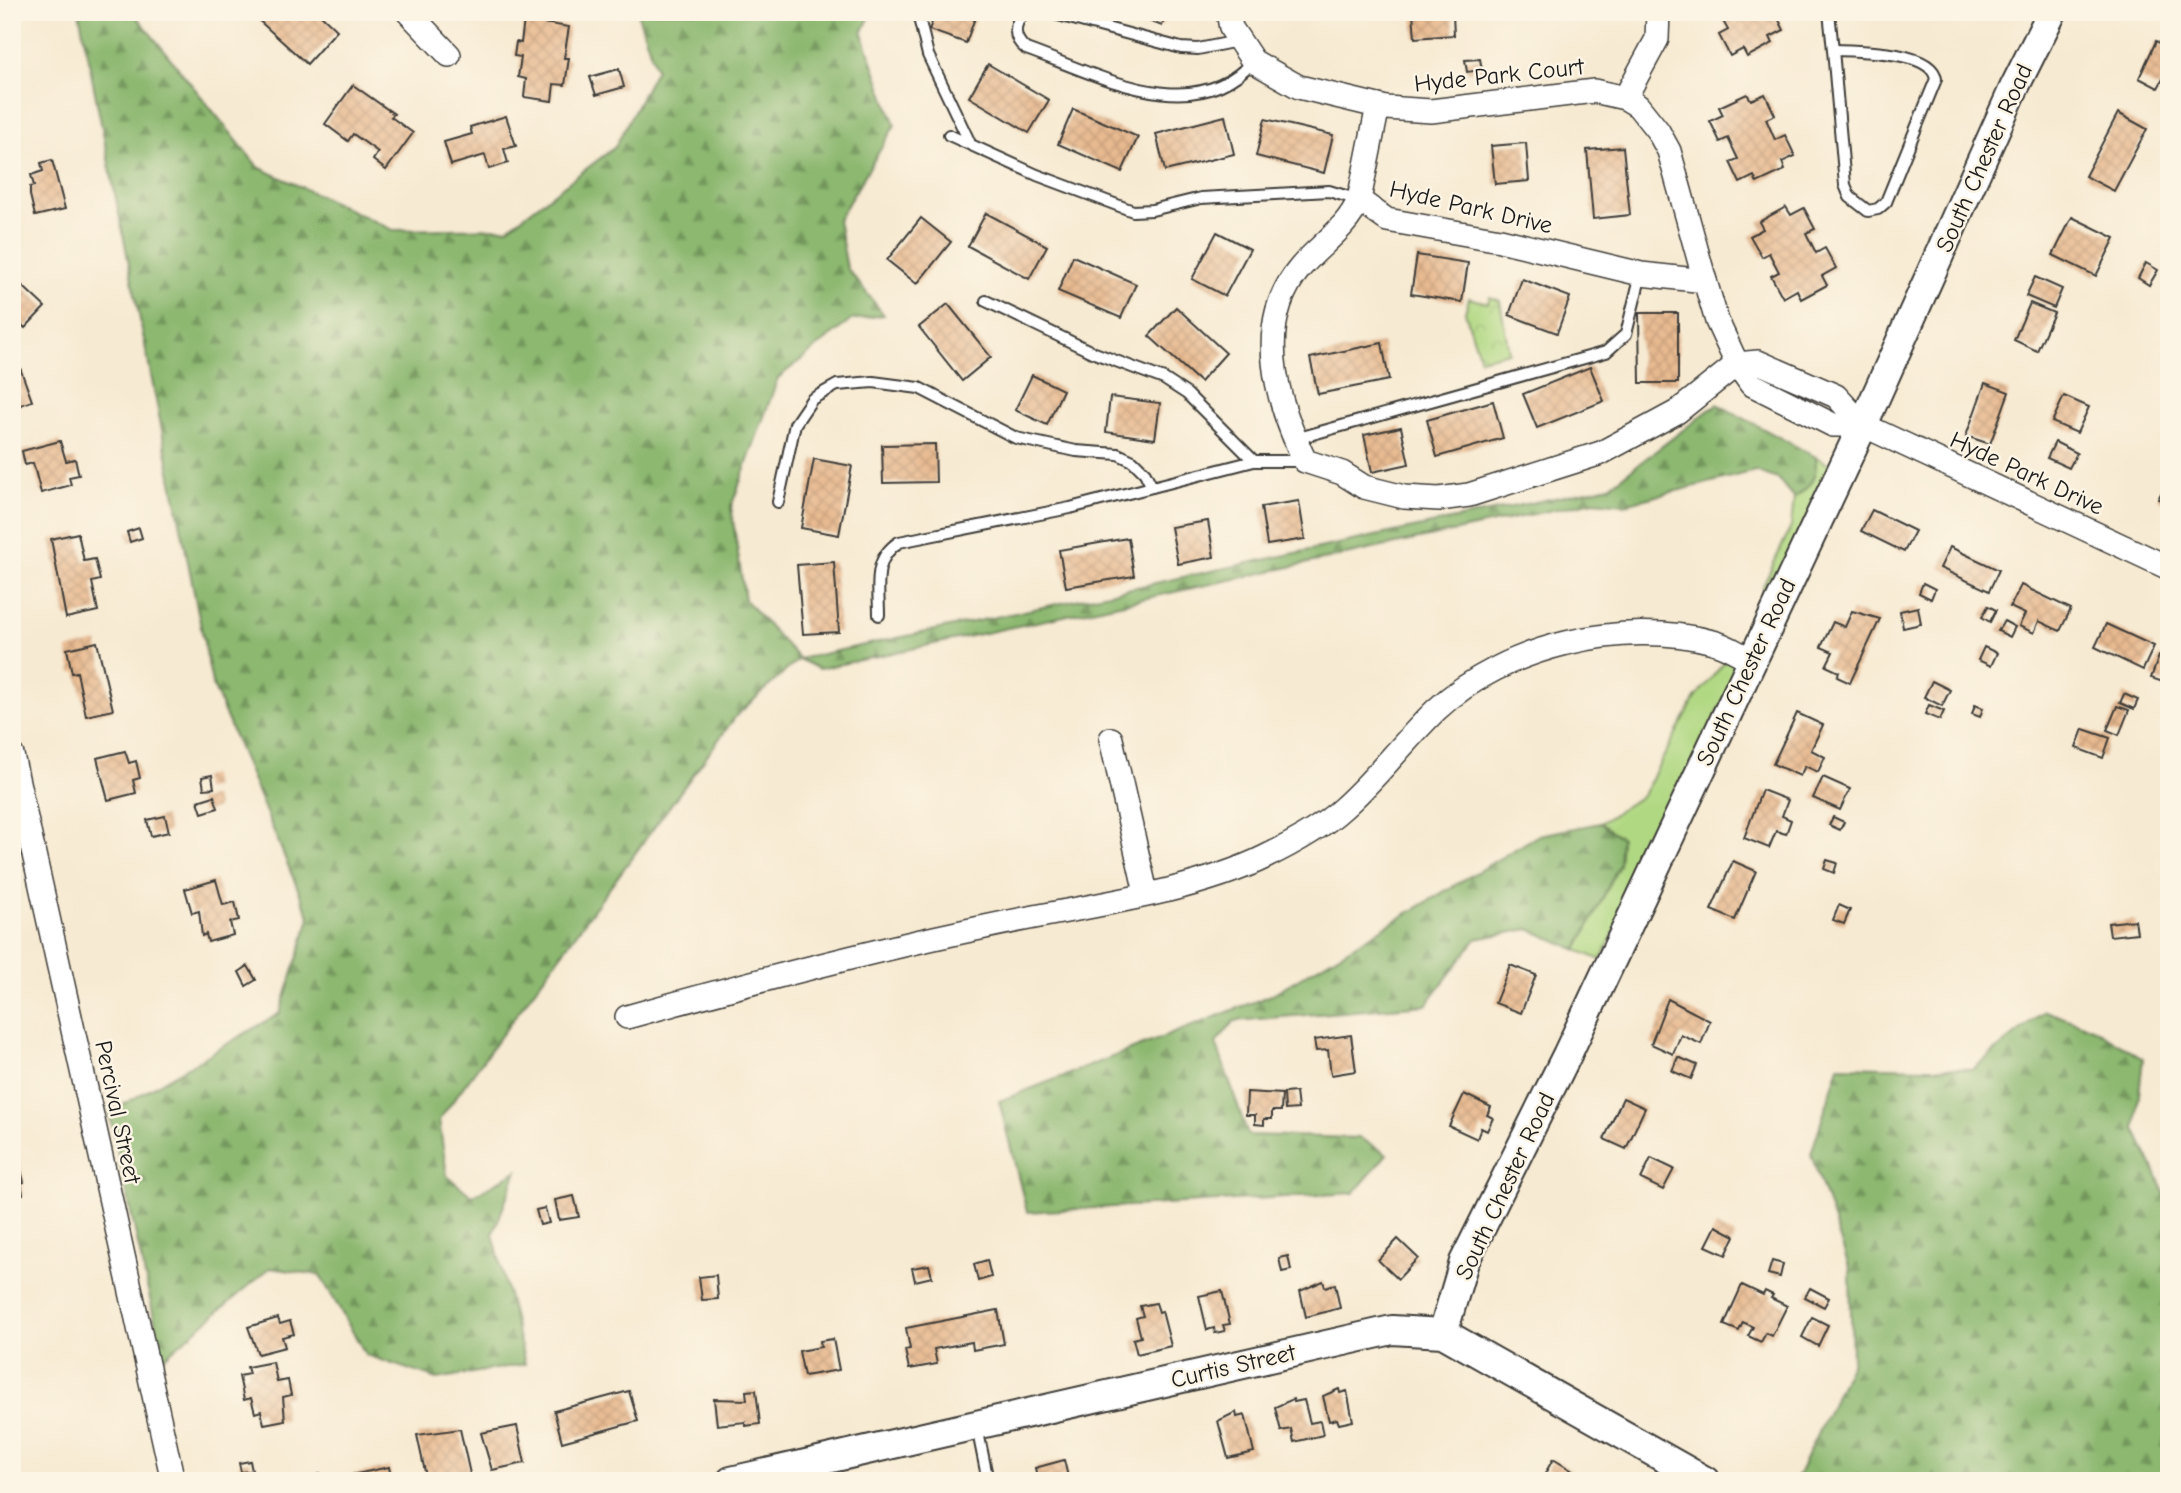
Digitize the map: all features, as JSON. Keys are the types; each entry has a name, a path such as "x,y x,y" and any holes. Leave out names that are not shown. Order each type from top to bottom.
{"street":[{"path":"408,12 449,55"},
{"path":"1228,12 1230,28 1253,61"},
{"path":"1658,12 1657,39 1625,98 1638,106 1658,131 1669,151 1705,281"},
{"name":"South Chester Road","path":"1443,1333 1464,1262 1567,1055 1863,425 2008,100 2052,12"},
{"name":"Hyde Park Court","path":"1253,61 1299,87 1401,110 1431,111 1594,91 1611,92 1625,98"},
{"path":"1359,200 1378,106"},
{"name":"Hyde Park Drive","path":"1305,461 1295,439 1274,372 1272,346 1276,321 1289,285 1300,268 1342,228 1359,200 1387,220 1500,240 1641,274 1705,281 1717,321 1737,364 1751,384 1833,425 1863,425 2169,568"},
{"path":"1305,461 1342,473 1364,486 1404,497 1439,499 1469,495 1601,453 1640,435 1677,412 1737,364"},
{"path":"626,1017 799,970 1209,878 1263,858 1309,832 1343,808 1438,708 1470,685 1512,662 1551,646 1650,633 1717,643 1752,660"},
{"path":"1111,739 1146,893"},
{"name":"Percival Street","path":"12,755 173,1481"},
{"name":"Curtis Street","path":"731,1481 1392,1330 1443,1333 1705,1481"}],"lane":[{"path":"921,12 920,22 928,55 969,141"},
{"path":"1026,12 1018,19 1015,35 1026,49 1156,92 1189,94 1211,90 1230,81 1253,61"},
{"path":"1047,12 1181,48 1210,48 1238,41"},
{"path":"1829,12 1845,186 1850,197 1859,206 1868,211 1878,209 1886,202 1936,79 1935,71 1929,65 1896,55 1833,50"},
{"path":"949,135 969,141 1037,175 1133,211 1152,210 1201,198 1329,191 1359,200"},
{"path":"1295,439 1606,352 1626,334 1641,274"},
{"path":"986,301 1092,352 1164,379 1187,394 1254,461"},
{"path":"778,502 795,424 812,399 837,385 873,382 919,388 1016,438 1076,451 1118,454 1133,461 1145,473 1152,487"},
{"path":"879,615 878,569 886,554 899,542 1070,508 1254,461 1305,461"},
{"path":"977,1424 988,1481"}],"green space":[{"path":"79,12 133,12 258,167 393,230 508,228 615,147 656,69 637,12 872,12 862,33 895,125 838,220 847,268 884,315 851,320 778,378 731,507 745,600 799,659 736,716 439,1120 447,1176 472,1196 517,1171 493,1234 525,1364 437,1379 366,1355 320,1275 270,1268 163,1358 109,1113 280,1013 310,918 212,683"},
{"path":"1490,297 1500,301 1509,352 1480,359 1465,312 1469,298 1488,303"},
{"path":"1717,404 1816,457 1812,481 1794,498 1778,479 1755,471 1625,504 1594,501 819,669 799,659 1610,486"},
{"path":"1816,457 1832,466 1769,599 1763,594 1763,586 1791,527 1794,498 1805,490 1814,476"},
{"path":"1749,646 1601,960 1577,950 1619,865 1621,838 1600,823 1643,795 1695,698 1737,647"},
{"path":"1600,823 1621,838 1619,865 1577,950 1529,929 1476,939 1426,1005 1234,1021 1216,1043 1248,1135 1360,1138 1387,1154 1354,1193 1027,1212 999,1101 1269,996 1539,835"},
{"path":"2045,1011 2095,1029 2143,1059 2135,1129 2169,1202 2169,1481 1795,1481 1852,1361 1850,1269 1811,1154 1839,1066 1973,1069"}],"building":[{"path":"258,12 318,12 337,30 307,64 254,16"},
{"path":"936,12 977,12 966,43 929,30"},
{"path":"1125,12 1167,12 1162,26"},
{"path":"1413,12 1453,15 1454,35 1415,38"},
{"path":"1718,12 1775,12 1784,30 1770,37 1773,43 1747,57 1743,49 1730,56 1719,35 1728,30"},
{"path":"524,20 569,27 564,58 569,58 565,85 554,84 552,101 524,97 526,79 518,77 521,57 514,56 516,42 521,43"},
{"path":"2156,41 2169,49 2169,80 2164,77 2158,88 2139,78"},
{"path":"1480,59 1482,70 1467,72 1465,60"},
{"path":"988,64 1049,100 1029,133 969,97"},
{"path":"619,69 624,87 596,95 590,77"},
{"path":"353,85 394,114 391,117 413,133 386,170 373,160 378,152 353,134 348,141 325,124"},
{"path":"1747,94 1751,100 1765,94 1775,115 1766,119 1775,140 1785,135 1795,156 1782,162 1785,170 1757,183 1754,176 1740,183 1730,162 1738,159 1728,138 1720,142 1710,121 1723,115 1719,107"},
{"path":"1073,109 1138,137 1122,172 1058,144"},
{"path":"2118,113 2147,129 2114,191 2085,176"},
{"path":"506,116 516,146 504,149 508,163 489,169 485,155 451,165 444,142 472,134 470,127"},
{"path":"1225,116 1234,154 1165,171 1156,134"},
{"path":"1265,119 1333,135 1324,173 1256,156"},
{"path":"1526,143 1529,181 1495,184 1491,146"},
{"path":"1623,147 1630,215 1593,219 1587,150"},
{"path":"52,160 65,209 35,216 30,195 30,187 34,186 31,175 43,171 41,163"},
{"path":"1786,207 1791,215 1804,208 1815,229 1806,233 1816,253 1825,248 1836,268 1822,276 1827,285 1801,299 1797,290 1783,298 1771,276 1779,272 1769,253 1762,257 1750,236 1763,229 1759,222"},
{"path":"986,213 1047,246 1029,279 968,246"},
{"path":"2072,217 2115,238 2096,276 2053,255"},
{"path":"921,218 951,242 917,284 887,260"},
{"path":"1217,232 1250,249 1225,296 1192,279"},
{"path":"1417,255 1468,263 1462,302 1411,294"},
{"path":"1073,256 1136,284 1121,318 1058,291"},
{"path":"2146,263 2158,270 2149,285 2138,278"},
{"path":"12,276 45,307 25,328 12,316"},
{"path":"2035,277 2062,289 2054,308 2026,296"},
{"path":"1522,279 1570,297 1557,333 1509,315"},
{"path":"2030,303 2054,313 2037,351 2014,340"},
{"path":"948,304 991,357 962,381 919,327"},
{"path":"1176,307 1226,353 1200,382 1149,336"},
{"path":"1639,313 1678,313 1678,383 1640,383"},
{"path":"1382,343 1389,380 1318,394 1310,358"},
{"path":"19,365 32,401 12,408 12,368"},
{"path":"1590,367 1604,401 1537,428 1523,394"},
{"path":"1032,375 1063,390 1047,425 1015,410"},
{"path":"1985,383 2009,392 1990,444 1966,436"},
{"path":"2064,396 2089,407 2077,433 2052,422"},
{"path":"1110,397 1160,403 1155,439 1106,432"},
{"path":"1493,401 1503,438 1437,457 1427,420"},
{"path":"1401,427 1409,464 1372,472 1364,435"},
{"path":"60,441 66,461 75,459 79,475 69,477 71,485 41,493 33,463 25,465 22,451"},
{"path":"2055,442 2077,453 2069,468 2047,458"},
{"path":"935,444 936,482 883,483 882,445"},
{"path":"814,459 852,466 839,535 801,528"},
{"path":"2169,478 2169,504 2158,499"},
{"path":"1299,501 1305,539 1267,545 1261,507"},
{"path":"1872,510 1915,531 1904,552 1861,531"},
{"path":"1208,521 1214,557 1178,564 1171,527"},
{"path":"139,528 142,538 130,542 127,532"},
{"path":"78,533 84,561 95,559 100,580 92,582 98,611 66,618 51,539"},
{"path":"1128,538 1134,576 1066,587 1059,550"},
{"path":"1950,547 1999,570 1989,591 1940,568"},
{"path":"834,562 839,632 803,634 797,565"},
{"path":"1923,583 1935,589 1931,599 1919,593"},
{"path":"2021,585 2071,609 2060,631 2039,621 2034,633 2019,626 2025,614 2010,607"},
{"path":"1988,606 1996,610 1990,622 1982,617"},
{"path":"1918,607 1921,624 1903,628 1900,611"},
{"path":"1852,611 1880,619 1850,683 1837,677 1839,672 1826,666 1833,652 1821,647 1833,622 1845,627"},
{"path":"2004,621 2015,627 2010,637 1998,631"},
{"path":"2106,624 2154,646 2143,670 2095,647"},
{"path":"97,642 113,710 86,716 77,672 72,673 67,649"},
{"path":"1984,647 1997,653 1991,666 1978,660"},
{"path":"2159,656 2169,660 2163,682 2151,678"},
{"path":"1932,681 1950,690 1942,706 1924,697"},
{"path":"2124,694 2138,700 2134,709 2120,703"},
{"path":"1929,705 1944,711 1940,720 1925,714"},
{"path":"1975,705 1983,708 1980,717 1972,714"},
{"path":"2117,706 2129,710 2119,735 2107,730"},
{"path":"1797,713 1823,725 1811,750 1825,757 1818,772 1805,766 1800,776 1773,764"},
{"path":"2083,729 2110,738 2103,758 2076,748"},
{"path":"125,751 129,763 136,761 140,778 133,780 136,793 108,800 97,758"},
{"path":"212,775 214,788 204,789 202,777"},
{"path":"1823,777 1850,789 1840,810 1813,798"},
{"path":"1762,790 1788,800 1782,816 1791,820 1786,834 1776,831 1769,848 1744,838"},
{"path":"214,796 218,808 202,813 198,801"},
{"path":"165,816 169,832 151,836 147,820"},
{"path":"1833,817 1844,822 1840,830 1829,825"},
{"path":"1827,860 1837,863 1834,873 1824,869"},
{"path":"1733,861 1756,871 1735,920 1711,910"},
{"path":"216,880 223,905 235,902 239,920 230,922 233,935 208,942 206,934 202,936 199,911 192,913 185,889"},
{"path":"1839,905 1850,910 1844,924 1833,920"},
{"path":"2135,920 2137,933 2110,936 2108,923"},
{"path":"1510,965 1536,975 1521,1013 1495,1003"},
{"path":"248,966 256,980 246,986 239,972"},
{"path":"1668,999 1710,1021 1701,1044 1681,1035 1673,1054 1651,1044"},
{"path":"1351,1035 1356,1071 1331,1075 1328,1050 1316,1051 1314,1040"},
{"path":"1678,1057 1697,1065 1691,1079 1672,1071"},
{"path":"1247,1092 1282,1094 1281,1111 1272,1111 1272,1119 1264,1119 1264,1125 1255,1124 1255,1115 1246,1115"},
{"path":"1296,1092 1298,1109 1285,1110 1284,1093"},
{"path":"1464,1094 1491,1107 1487,1115 1493,1118 1487,1131 1481,1128 1477,1139 1449,1126"},
{"path":"1623,1098 1645,1108 1626,1149 1604,1139"},
{"path":"12,1148 16,1159 18,1158 24,1182 21,1183 23,1194 12,1197"},
{"path":"1651,1158 1674,1169 1663,1190 1641,1179"},
{"path":"574,1196 579,1217 559,1220 555,1200"},
{"path":"545,1208 549,1223 540,1225 536,1210"},
{"path":"1716,1226 1735,1236 1726,1255 1706,1246"},
{"path":"1398,1239 1418,1258 1398,1279 1378,1260"},
{"path":"1288,1256 1291,1270 1282,1272 1279,1258"},
{"path":"987,1260 991,1277 978,1281 974,1264"},
{"path":"1772,1261 1783,1264 1780,1277 1768,1274"},
{"path":"929,1265 932,1277 915,1281 912,1268"},
{"path":"716,1275 718,1299 702,1300 699,1277"},
{"path":"1323,1281 1325,1287 1335,1284 1340,1308 1306,1317 1300,1291"},
{"path":"1742,1285 1763,1295 1765,1291 1773,1295 1771,1298 1787,1306 1772,1336 1766,1333 1761,1342 1748,1336 1753,1327 1743,1322 1739,1331 1724,1325"},
{"path":"1810,1288 1829,1298 1824,1307 1805,1297"},
{"path":"1222,1291 1230,1324 1223,1325 1225,1331 1215,1333 1214,1328 1207,1330 1199,1296"},
{"path":"1156,1303 1159,1312 1162,1311 1171,1346 1137,1354 1133,1339 1141,1337 1136,1318 1143,1316 1140,1306"},
{"path":"998,1310 1004,1344 973,1350 972,1342 934,1349 937,1364 909,1369 905,1350 910,1349 906,1328"},
{"path":"1812,1317 1828,1325 1818,1346 1802,1337"},
{"path":"278,1318 280,1324 290,1321 294,1334 282,1337 285,1347 258,1354 248,1327"},
{"path":"833,1339 839,1370 804,1376 799,1351 821,1347 820,1341"},
{"path":"273,1362 277,1382 288,1380 291,1395 283,1397 285,1420 264,1424 261,1411 255,1413 251,1398 244,1400 239,1376 249,1374 247,1367"},
{"path":"1339,1389 1340,1393 1347,1391 1353,1421 1339,1424 1337,1419 1329,1421 1323,1396"},
{"path":"756,1390 760,1424 745,1426 745,1422 717,1425 714,1399 747,1400 746,1391"},
{"path":"629,1391 638,1421 562,1442 554,1411"},
{"path":"1293,1399 1294,1402 1304,1400 1310,1423 1320,1421 1323,1435 1294,1442 1291,1429 1281,1431 1275,1407"},
{"path":"1236,1412 1237,1417 1245,1415 1254,1452 1228,1458 1218,1421"},
{"path":"517,1426 525,1463 492,1470 481,1433"},
{"path":"460,1429 470,1474 444,1481 427,1481 417,1435"},
{"path":"1553,1459 1576,1473 1572,1481 1541,1481"},
{"path":"1064,1460 1069,1481 1038,1481 1035,1468"},
{"path":"250,1461 252,1471 241,1472 239,1463"},
{"path":"389,1467 392,1481 348,1481 347,1476"},
{"path":"321,1474 323,1481 294,1481 294,1480"}]}
